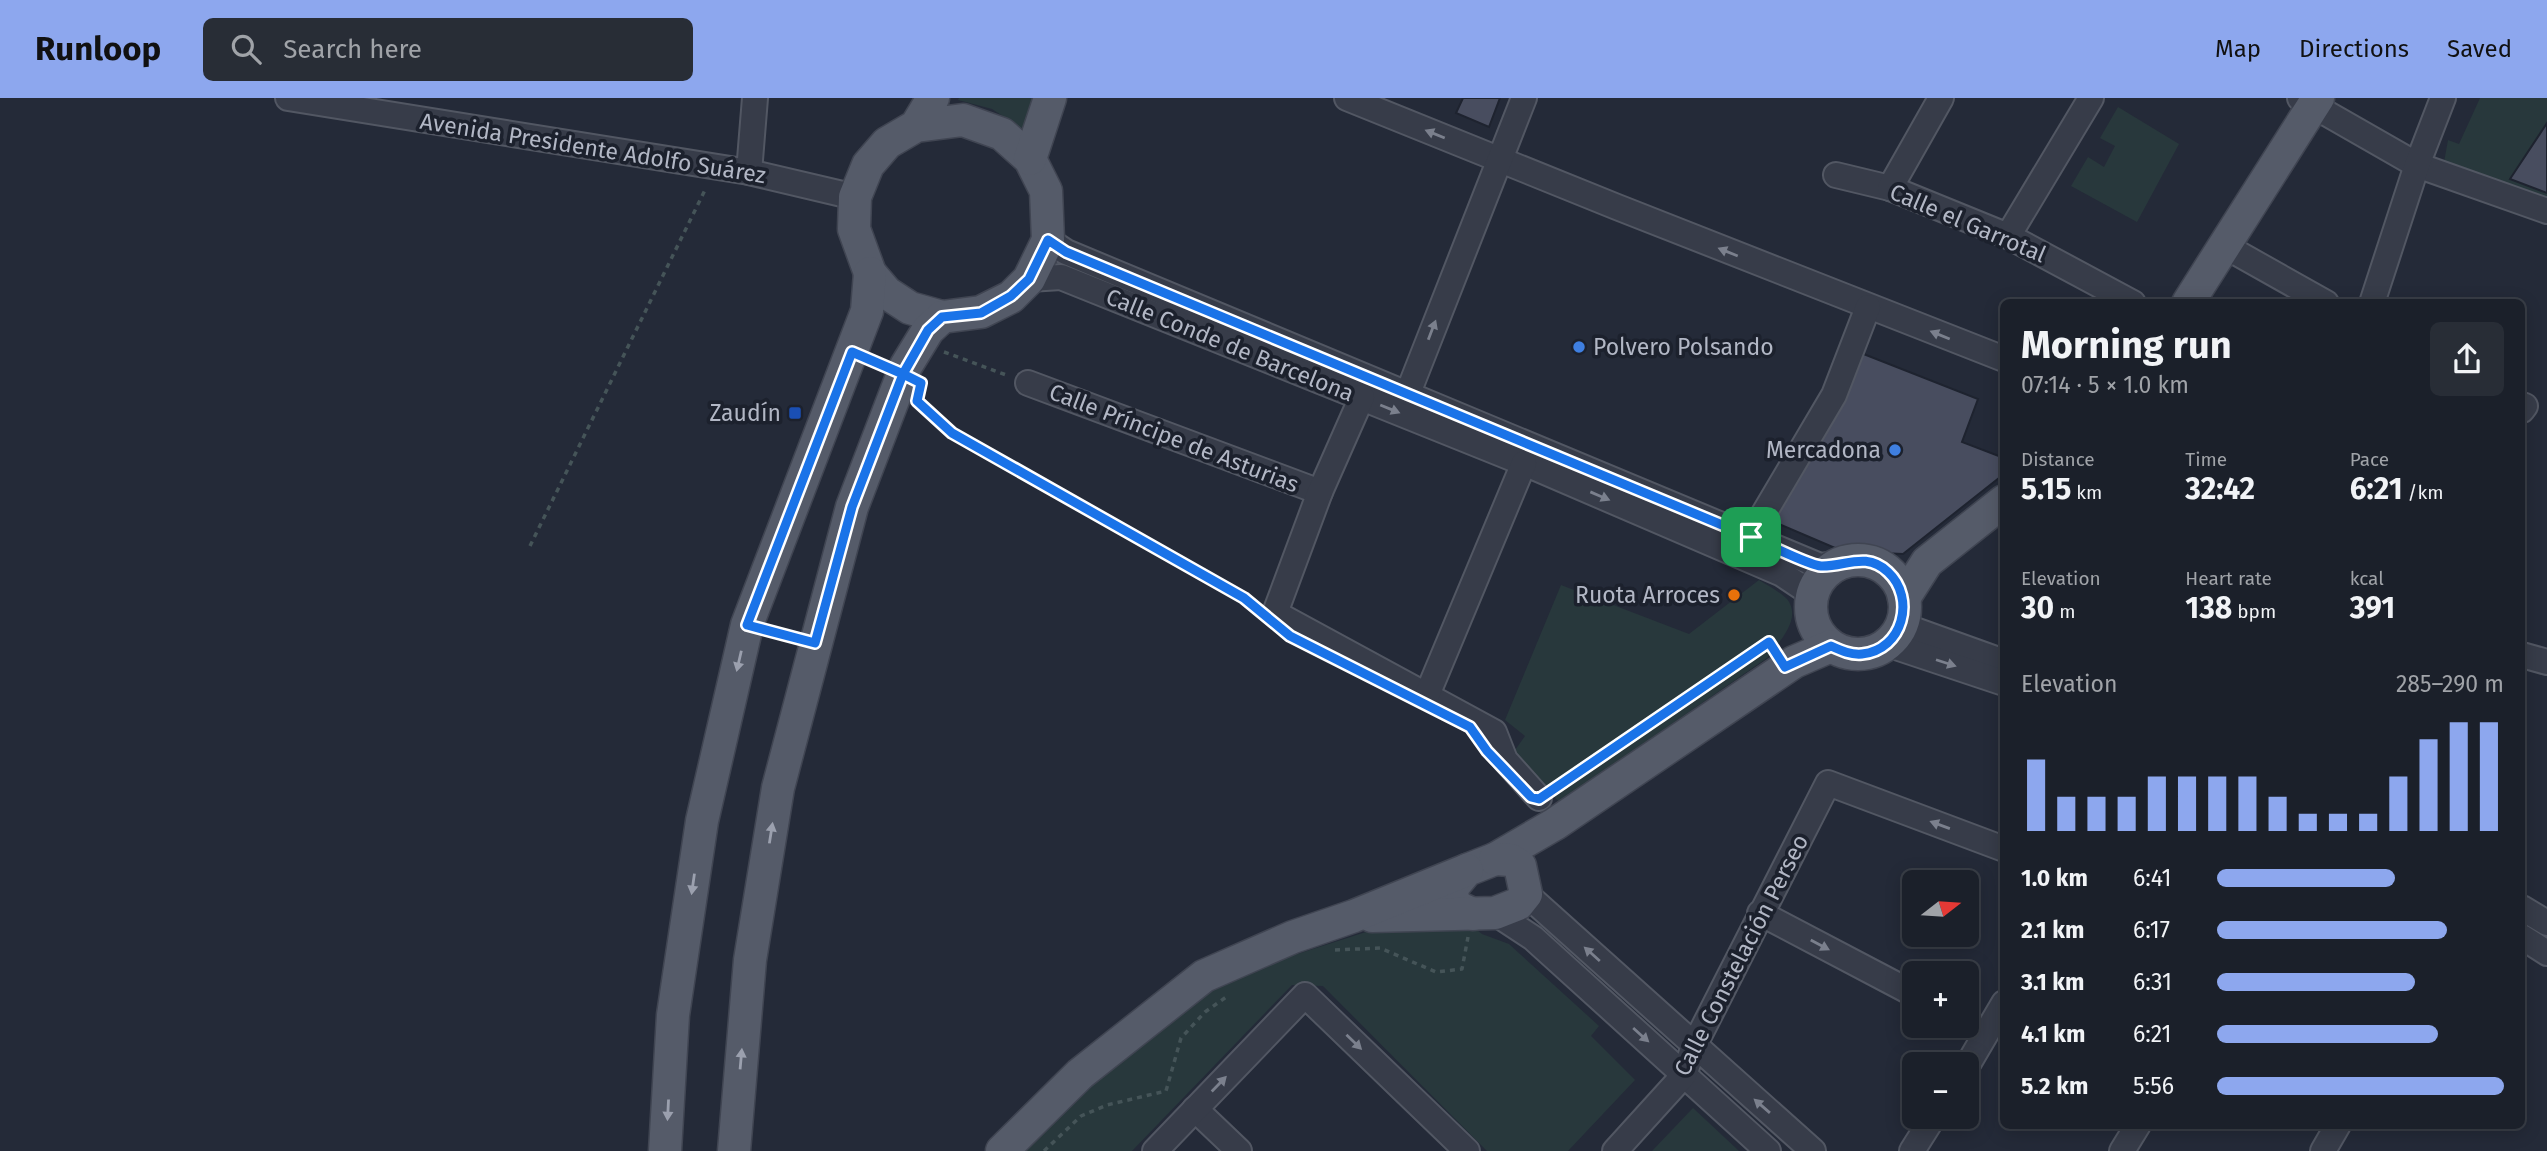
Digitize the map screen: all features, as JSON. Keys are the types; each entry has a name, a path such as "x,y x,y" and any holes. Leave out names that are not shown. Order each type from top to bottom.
{"main road":[{"path":"916,126 933,98"},
{"path":"1030,159 1050,98"},
{"path":"2190,299 2310,101"},
{"path":"963,120 1002,134 1030,159 1046,191 1048,240 1029,279 1011,296 981,313 942,317 910,308 887,293 870,273 854,229 855,197 868,165 887,143 916,126 963,120"},
{"path":"665,1151 673,1015 702,821 747,625 864,322 870,273"},
{"path":"734,1151 750,960 778,788 852,507 903,374 928,330 942,317"},
{"path":"1819,622 1848,653 1864,654 1897,622 1927,562 2000,504"},
{"path":"1484,913 1455,906 1451,888 1547,811 1789,665 1819,622 1821,577 1839,564 1865,560 1886,569 1897,582 1897,622"},
{"path":"1886,569 1927,562"},
{"path":"1354,916 1484,913 1518,904 1525,889 1547,811"},
{"path":"1002,1151 1080,1074 1204,976 1293,937 1354,916 1481,865 1511,860 1520,866 1525,889"}],"street":[{"name":"Avenida Presidente Adolfo Suárez","path":"288,98 749,172 855,197"},
{"path":"749,172 755,98"},
{"path":"1347,98 2000,357"},
{"path":"1408,393 1524,98"},
{"path":"1890,188 1941,98"},
{"path":"2008,236 2091,98"},
{"path":"2373,299 2417,165 2443,98"},
{"path":"2310,101 2417,165 2547,212"},
{"name":"Calle el Garrotal","path":"1836,175 1890,188 2008,236 2126,299"},
{"name":"Calle Conde de Barcelona","path":"1048,240 1066,252 1819,566 1839,564"},
{"path":"2223,245 2319,299"},
{"name":"Calle Conde de Barcelona","path":"1029,279 1061,277 1524,463 1782,574 1819,622"},
{"path":"1751,537 1834,395 1868,307"},
{"name":"Calle Príncipe de Asturias","path":"1028,383 1320,492"},
{"path":"1362,397 1269,613 1494,732 1505,760 1547,811"},
{"path":"1427,695 1524,463"},
{"path":"1897,622 2000,661"},
{"path":"1897,622 2000,681"},
{"path":"2525,656 2547,662"},
{"name":"Calle Constelación Perseo","path":"1615,1151 1684,1074 1694,1046 1828,783 2000,848"},
{"path":"1525,889 1694,1046 1813,1151"},
{"path":"2525,910 2547,923"},
{"path":"1484,913 1533,938 1768,1151"},
{"path":"1760,913 1902,988"},
{"path":"2525,939 2547,953"},
{"path":"1155,1151 1305,995 1467,1151"},
{"path":"1979,1026 2000,1007"},
{"path":"1195,1109 1239,1151"},
{"path":"1912,1151 1926,1129"},
{"path":"2122,1151 2136,1129"},
{"path":"2323,1151 2336,1129"}],"path":[{"path":"530,546 716,167"},
{"path":"935,349 1028,383"},
{"path":"903,374 921,383 917,401 952,433 1269,613"},
{"path":"747,625 815,643"},
{"path":"1547,811 1769,642 1789,665"}],"shaded area":[{"path":"1038,98 1027,132 992,109 958,100"},
{"path":"2480,98 2547,98 2547,203 2444,162 2448,140 2459,144"},
{"path":"2118,107 2179,144 2137,222 2071,186 2088,157 2104,167 2115,146 2100,138"},
{"path":"1759,580 1787,599 1792,615 1787,630 1767,658 1559,802 1513,753 1525,736 1505,720 1561,585 1689,634"},
{"path":"1447,906 1482,934 1509,944 1599,1026 1591,1036 1635,1080 1568,1151 1487,1151 1323,986 1292,985 1132,1151 1014,1151 1142,1034 1247,970"},
{"path":"1693,1108 1739,1151 1652,1151"}],"building":[{"path":"1463,98 1500,98 1489,127 1456,113"},
{"path":"2547,123 2547,193 2510,179"},
{"name":"Mercadona","path":"1861,353 1978,399 1962,442 2000,456 2000,477 1903,554 1881,553 1864,546 1835,548 1765,518"}],"place":[{"name":"Polvero Polsando","path":"1579,347"},
{"name":"Zaudín","path":"795,413"},
{"name":"Mercadona","path":"1895,450"},
{"name":"Ruota Arroces","path":"1734,595"}],"route":[{"path":"1751,537 1066,252 1048,240 1029,279 1011,296 981,313 942,317 928,330 903,374 852,352 747,625 815,643 852,507 903,374 921,383 917,401 952,433 1244,598 1290,636 1470,727 1487,751 1531,797 1539,799 1769,642 1785,667 1831,646 1848,653 1864,654 1880,649 1901,625 1904,613 1903,598 1897,582 1886,569 1865,560 1819,566 1751,537"}]}
